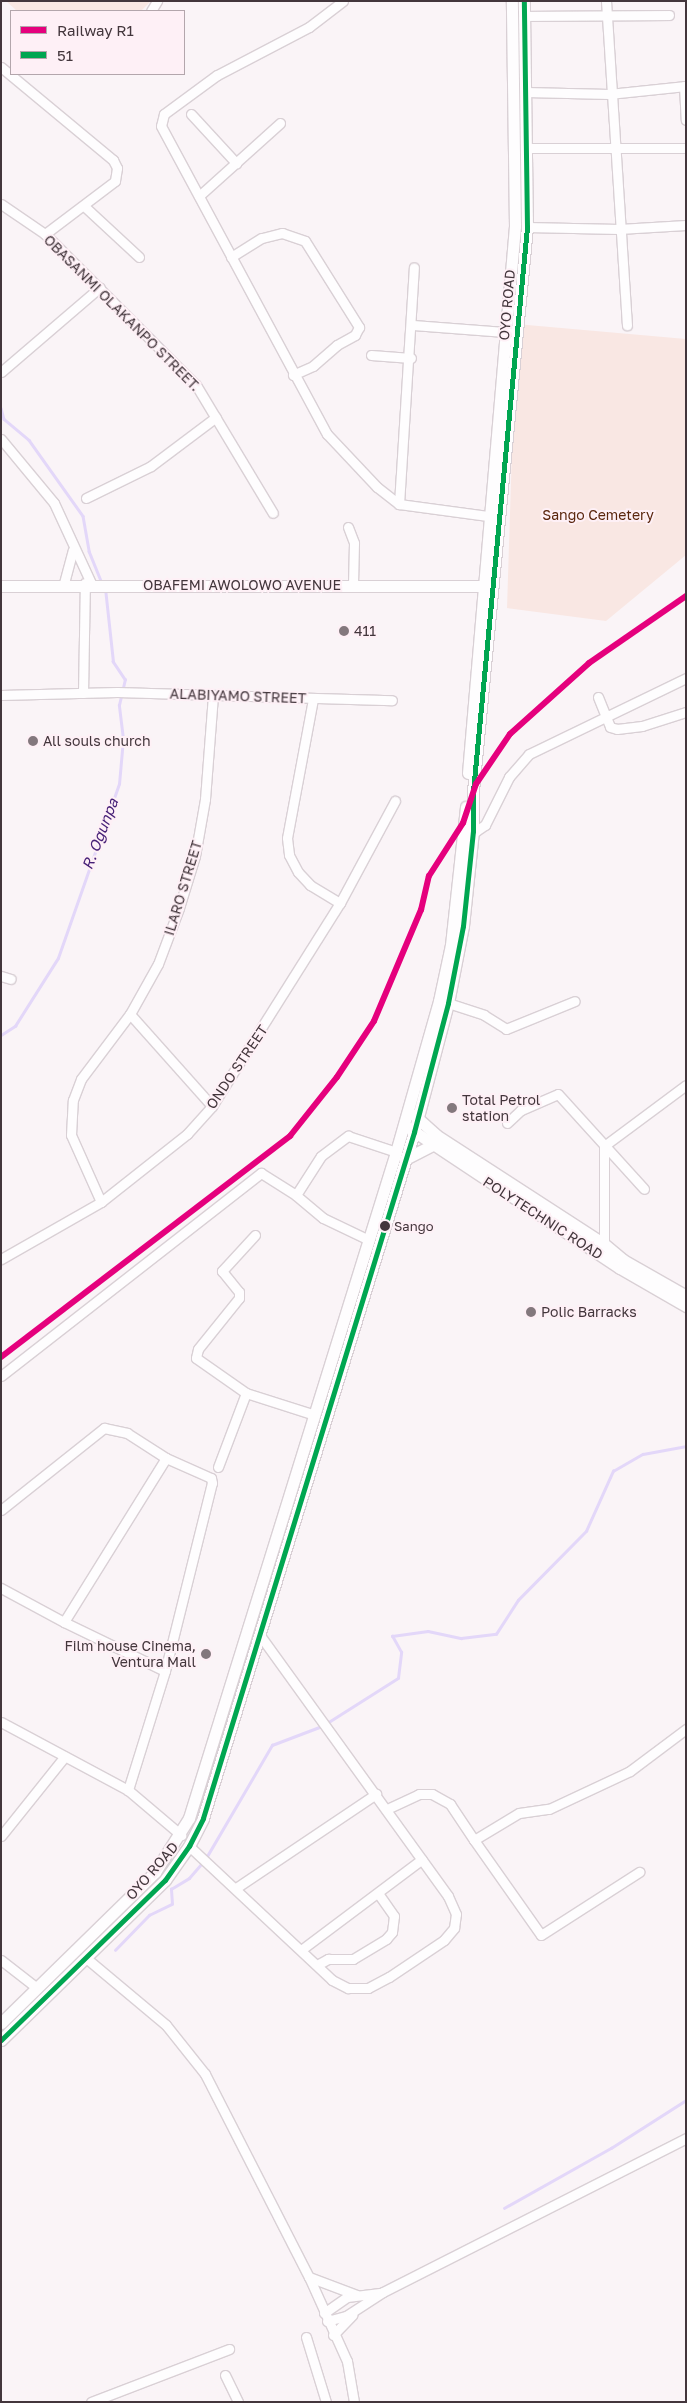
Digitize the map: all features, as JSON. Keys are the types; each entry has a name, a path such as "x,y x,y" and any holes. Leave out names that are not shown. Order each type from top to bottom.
{"main road":[{"name":"OYO ROAD","path":"1,2040 165,1880 190,1846 214,1790 260,1636 314,1438 315,1415 369,1240 401,1155 414,1132 413,1115 445,975 473,791 489,586 488,516 515,226 512,1"},
{"name":"OYO ROAD","path":"489,586 501,517 527,227 524,1"},
{"name":"OBAFEMI AWOLOWO AVENUE","path":"1,586 64,583 489,586"},
{"name":"OYO ROAD","path":"1,2023 144,1883 181,1835 204,1781 314,1438 401,1155 404,1124 413,1115 448,1003 463,926 468,831"},
{"name":"POLYTECHNIC ROAD","path":"413,1115 500,1184 620,1268 686,1306"},
{"name":"POLYTECHNIC ROAD","path":"404,1124 432,1145 604,1244 623,1260 686,1296"},
{"path":"401,1155 432,1145"}],"street":[{"path":"342,1 309,27 217,75 164,114 161,126 293,375 327,434 371,481 399,504 501,517"},
{"path":"606,1 609,94 627,325"},
{"path":"524,16 669,15"},
{"path":"11,75 113,160 115,181 45,234"},
{"path":"526,92 609,94 685,86 686,120"},
{"path":"191,114 236,163"},
{"path":"199,196 280,123"},
{"path":"527,148 686,148"},
{"name":"OBASANMI OLAKANPO STREET.","path":"1,204 45,234 196,385 273,513"},
{"path":"84,206 139,256"},
{"path":"527,227 619,229 686,225"},
{"path":"230,257 262,238 282,233 305,241 359,327 355,335 336,345 313,366 293,375"},
{"path":"399,504 411,358 414,267"},
{"path":"2,372 100,287"},
{"path":"413,325 505,332"},
{"path":"371,355 411,358"},
{"path":"86,498 151,466 216,417"},
{"path":"1,439 54,503 73,549 96,584 84,692"},
{"path":"348,527 354,543 353,585"},
{"path":"64,583 73,549"},
{"path":"468,831 485,825 509,777 529,754 560,736 607,718 686,678"},
{"name":"ALABIYAMO STREET","path":"1,695 117,692 392,700"},
{"name":"ILARO STREET","path":"101,1202 71,1135 73,1100 94,1059 130,1014 158,964 195,856 205,799 213,695"},
{"path":"598,697 610,727 627,729 686,712"},
{"path":"312,699 286,838 289,855 298,872 310,885 340,903"},
{"name":"ONDO STREET","path":"1,1259 101,1202 180,1140 212,1106 340,903 395,802"},
{"path":"1,976 12,979"},
{"path":"448,1003 484,1015 506,1029 575,1001"},
{"path":"130,1014 212,1106"},
{"path":"604,1146 686,1085"},
{"path":"507,1123 521,1110 558,1094 644,1189"},
{"path":"296,1195 321,1156 348,1136 401,1155"},
{"path":"604,1146 604,1244"},
{"path":"1,1376 261,1173 296,1195 323,1218 369,1240"},
{"path":"256,1235 222,1271 239,1292 239,1298 196,1355 205,1368 246,1393 315,1415"},
{"path":"218,1466 246,1393"},
{"path":"1,1510 104,1428 128,1433 166,1458 211,1478 212,1483 165,1671 128,1790"},
{"path":"64,1622 166,1458"},
{"path":"1,1588 64,1622 165,1671"},
{"path":"190,1846 339,1985 357,1990 389,1977 444,1940 454,1928 456,1914 422,1859 260,1636"},
{"path":"1,1722 128,1790 181,1835"},
{"path":"474,1840 519,1813 549,1810 630,1771 686,1729"},
{"path":"1,1836 65,1756"},
{"path":"236,1888 376,1794"},
{"path":"387,1809 419,1794 432,1794 450,1804 541,1935 639,1872"},
{"path":"302,1950 422,1859"},
{"path":"317,1965 328,1958 353,1959 386,1939 392,1932 394,1916 378,1893"},
{"path":"86,1958 188,2048 205,2074 309,2277 353,2380 354,2402"},
{"path":"1,1960 37,1988"},
{"path":"326,2317 338,2320 383,2292 686,2138"},
{"path":"309,2277 357,2295"},
{"path":"326,2317 331,2304 357,2295 383,2292"},
{"path":"334,2335 358,2309"},
{"path":"306,2337 326,2402"},
{"path":"91,2402 229,2349"},
{"path":"225,2375 238,2402"}],"green space":[{"path":"6,1 151,1 142,10 16,10"},
{"name":"Sango Cemetery","path":"516,324 686,339 686,555 606,621 507,608"}],"waterway":[{"name":"R. Ogunpa","path":"1,408 4,419 29,440 83,516 89,551 102,583"},
{"name":"R. Ogunpa","path":"1,1035 15,1026 58,958 119,784 123,739 119,705 125,680 113,662 105,588"},
{"path":"327,1723 398,1678 401,1652 392,1636 428,1631 461,1638 496,1634 518,1600 586,1531 613,1471 643,1454 686,1446"},
{"path":"206,1858 272,1745 322,1726"},
{"path":"115,1950 149,1915 172,1904 171,1889 189,1878 203,1862"},
{"path":"504,2208 611,2148 686,2100"}],"rail line":[{"name":"R1","path":"1,1357 290,1136 337,1077 374,1021 421,910 429,876 463,823 476,784 510,734 589,663 686,596"}],"transit line":[{"name":"51","path":"1,2040 165,1880 189,1846 203,1818 414,1132 448,1003 463,926 473,831 473,791 527,227 524,1"}],"place":[{"name":"411","path":"344,631"},
{"name":"All souls church","path":"33,741"},
{"name":"Total Petrol station","path":"452,1108"},
{"name":"Sango","path":"385,1226"},
{"name":"Polic Barracks","path":"531,1312"},
{"name":"Film house Cinema, Ventura Mall","path":"206,1654"}]}
